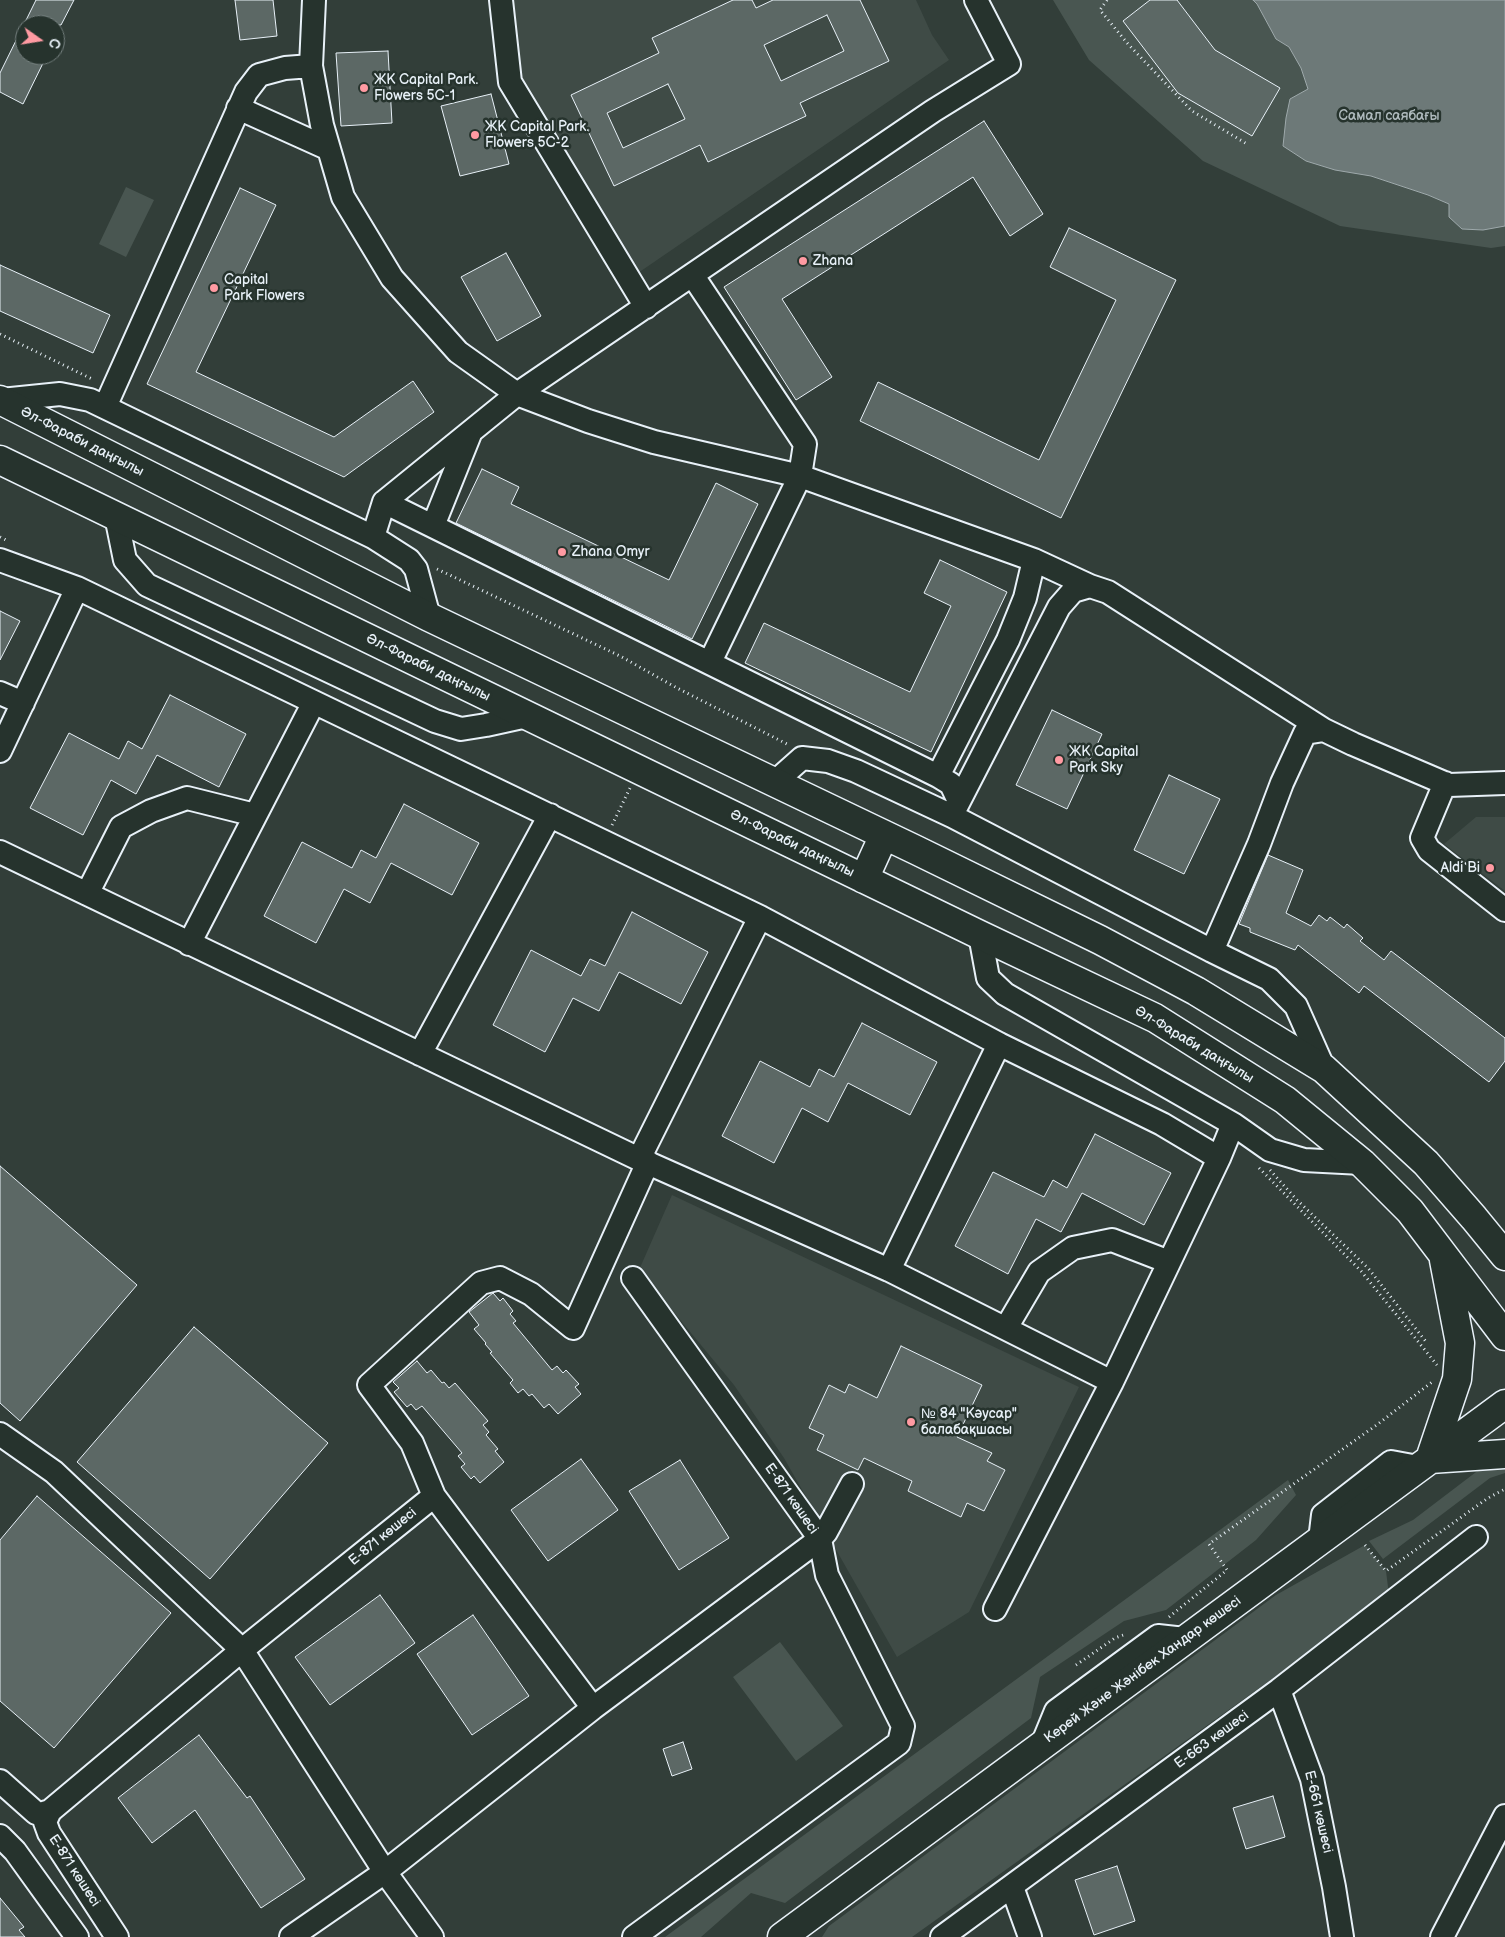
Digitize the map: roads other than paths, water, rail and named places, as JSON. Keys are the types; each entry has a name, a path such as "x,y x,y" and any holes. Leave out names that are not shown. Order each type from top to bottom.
{"main road":[{"name":"Әл-Фараби даңғылы","path":"0,400 429,618 884,835 1091,936 1196,991 1324,1069 1426,1163 1505,1256"},
{"name":"Әл-Фараби даңғылы","path":"0,460 1155,1018 1285,1100 1362,1163 1410,1212 1505,1336"},
{"path":"864,879 884,835"},
{"path":"1474,1218 1505,1234"},
{"path":"1443,1254 1460,1343 1456,1379 1424,1463 1505,1454"},
{"name":"Керей Және Жәнібек Хандар көшесі","path":"782,1937 802,1928 1042,1745 1505,1404"}],"street":[{"path":"314,0 311,66 322,125 343,197 392,278 458,352 517,394 588,421 654,442 800,476 1034,560 1090,586 1108,592 1324,730 1449,785 1505,783"},
{"path":"501,0 510,82 646,307"},
{"path":"374,537 384,502 517,394 933,111 1009,64 976,0"},
{"path":"105,407 246,92 259,74 285,68 311,66"},
{"path":"238,108 329,149"},
{"path":"693,276 805,444 800,476 710,662"},
{"path":"0,400 60,394 90,400 374,537 409,560 416,570 429,618"},
{"path":"433,526 472,431"},
{"path":"384,502 938,776 951,784 955,808"},
{"path":"116,516 125,560 147,585 435,721 461,729 527,716"},
{"path":"0,560 77,588 760,917 999,1044 1162,1124 1219,1158"},
{"path":"938,776 1008,640 1025,598 1034,560"},
{"path":"955,808 1059,607 1074,591 1090,586"},
{"path":"0,751 77,588"},
{"path":"0,693 23,702"},
{"path":"189,944 314,702"},
{"path":"1212,951 1260,844 1282,783 1300,742 1305,733 1324,730"},
{"path":"775,782 802,758 828,761 955,808 1212,951 1269,979 1296,1006 1324,1069"},
{"path":"1445,783 1422,838 1429,850 1505,910"},
{"path":"87,894 121,827 151,811 188,798 255,815"},
{"path":"420,1054 550,815"},
{"path":"0,852 644,1161 889,1270 1112,1382"},
{"path":"593,1708 434,1496 412,1443 369,1385 481,1283 500,1278 531,1294 572,1328 644,1161 760,917"},
{"path":"980,935 988,978 1005,994 1233,1124 1270,1150 1304,1160 1362,1163"},
{"path":"889,1270 999,1044"},
{"path":"995,1609 1112,1382 1219,1158 1233,1124"},
{"path":"1006,1328 1039,1272 1073,1248 1112,1240 1169,1262"},
{"name":"Е-871 көшесі","path":"291,1937 385,1872 593,1708 820,1539 633,1278"},
{"path":"0,1434 54,1472 242,1650 385,1872 432,1937"},
{"path":"634,1937 899,1743 903,1726 828,1575 820,1539 826,1532 852,1484"},
{"name":"Е-871 көшесі","path":"117,1937 49,1833 46,1822 50,1811 242,1650 434,1496"},
{"name":"Е-663 көшесі","path":"942,1937 1280,1690 1476,1537"},
{"name":"Е-661 көшесі","path":"1280,1690 1312,1779 1334,1886 1342,1937"},
{"path":"0,1781 36,1813 40,1814 50,1811"},
{"path":"1442,1937 1505,1816"},
{"path":"0,1836 16,1851 77,1937"},
{"path":"1012,1887 1030,1937"}],"place":[{"name":"ЖК Capital Park. Flowers 5C-1","path":"364,88"},
{"name":"ЖК Capital Park. Flowers 5C-2","path":"475,135"},
{"name":"Zhana","path":"803,261"},
{"name":"Capital Park Flowers","path":"214,288"},
{"name":"Zhana Omyr","path":"562,552"},
{"name":"ЖК Capital Park Sky","path":"1059,760"},
{"name":"Aldi Bi","path":"1490,868"},
{"name":"№ 84 \"Кәусар\" балабақшасы","path":"911,1422"}],"park label":[{"name":"Самал саябағы","path":"1389,116"}]}
